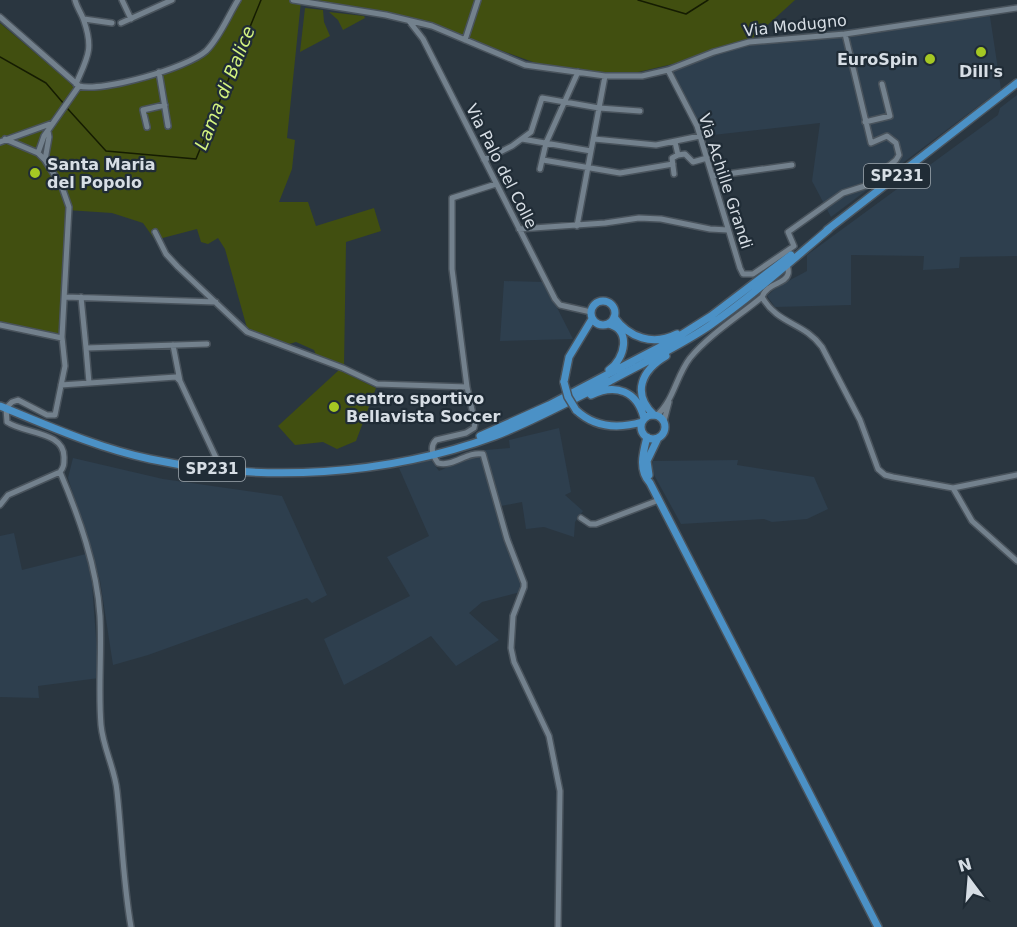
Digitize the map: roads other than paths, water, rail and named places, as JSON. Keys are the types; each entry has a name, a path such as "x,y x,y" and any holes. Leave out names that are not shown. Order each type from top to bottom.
{"main road":[{"name":"SP231","path":"433,453 530,414 699,325 1017,83"},
{"name":"SP231","path":"3,407 72,436 121,452 218,470 277,473 319,472 380,465 461,447 514,428 684,342 725,315 829,228"},
{"path":"650,483 648,461 658,438 664,433 664,421 645,404 641,389 649,369 720,322 760,286"},
{"path":"658,438 645,436 622,426 595,423 576,410 568,397 564,382 569,357 593,315 602,301 609,303 614,309 614,317 633,335 651,340 662,339 674,335 744,290"},
{"path":"530,414 615,366 624,349 624,341 619,330 593,315"},
{"path":"608,324 614,317"},
{"path":"514,428 542,420 603,390 620,390 633,396 639,405 643,420 641,428 645,436 642,465 647,480 878,927"},
{"path":"622,426 655,415"}],"street":[{"path":"38,153 44,136 77,86 91,47 84,19 75,0"},
{"path":"122,0 131,19"},
{"path":"121,23 158,3 172,0"},
{"path":"0,17 77,86 97,88 184,65 212,44 238,0"},
{"name":"Via Modugno","path":"293,0 425,24 525,65 605,76 642,76 668,70 714,52 749,42 845,34 1017,8"},
{"path":"465,40 478,0"},
{"path":"84,19 112,23"},
{"name":"Via Palo del Colle","path":"408,20 423,39 560,305 593,315"},
{"path":"423,39 419,28 425,24"},
{"path":"845,34 865,124 890,116 882,84"},
{"name":"Via Achille Grandi","path":"668,70 700,136 743,274 753,274 776,260 794,246 788,232 843,193 871,184 876,176 896,160 899,155 896,143 887,136 871,143 865,124"},
{"path":"159,72 168,126"},
{"path":"540,170 546,143 578,72"},
{"path":"577,226 605,76"},
{"path":"484,160 531,132 542,98 599,108 640,111"},
{"path":"147,127 143,110 165,105"},
{"path":"2,140 53,123"},
{"path":"45,160 50,137 48,131"},
{"path":"594,139 656,144 700,136"},
{"path":"522,139 591,151"},
{"path":"0,505 8,495 60,472 63,468 64,450 61,444 44,435 9,424 3,407 18,400 47,415 55,415 65,366 62,338 69,207 62,187 38,153 2,140"},
{"path":"675,142 678,155"},
{"path":"674,174 672,158 678,155 685,154 693,162 707,158"},
{"path":"543,160 620,173 673,164"},
{"path":"713,176 792,165"},
{"path":"496,184 452,198 452,269 467,387 475,423 474,428 466,433 436,440 433,444 433,453 438,463 446,465 476,453 483,454 507,540 524,583 525,587 513,616 512,648 514,662 549,736 560,791 558,927"},
{"path":"519,229 577,226 639,218 661,219 710,229 728,230"},
{"path":"155,232 166,254 247,332 342,368 377,384 467,387"},
{"path":"772,269 776,260"},
{"path":"664,421 669,401 691,357 714,335 762,297 770,286 788,276 787,263"},
{"path":"65,297 217,302"},
{"path":"81,297 89,383"},
{"path":"762,297 767,306 784,321 807,331 822,348 860,420 878,469 885,475 953,488 1017,475"},
{"path":"0,325 62,338"},
{"path":"86,348 207,344"},
{"path":"172,345 180,381 218,462 218,470"},
{"path":"61,385 176,377 180,381"},
{"path":"655,415 669,401"},
{"path":"60,472 77,513 97,588 100,615 101,727 117,791 130,927"},
{"path":"953,488 972,521 1017,561"},
{"path":"581,518 590,524 596,524 659,500"}],"waterway":[{"name":"Lama di Balice","path":"67,108 106,151 196,159 261,0"},
{"name":"Lama di Balice","path":"638,0 686,14 708,0"},
{"name":"Lama di Balice","path":"0,57 46,83 64,104"}],"place":[{"name":"Dill's","path":"981,52"},
{"name":"EuroSpin","path":"930,59"},
{"name":"Santa Maria del Popolo","path":"35,173"},
{"name":"centro sportivo Bellavista Soccer","path":"334,407"}]}
